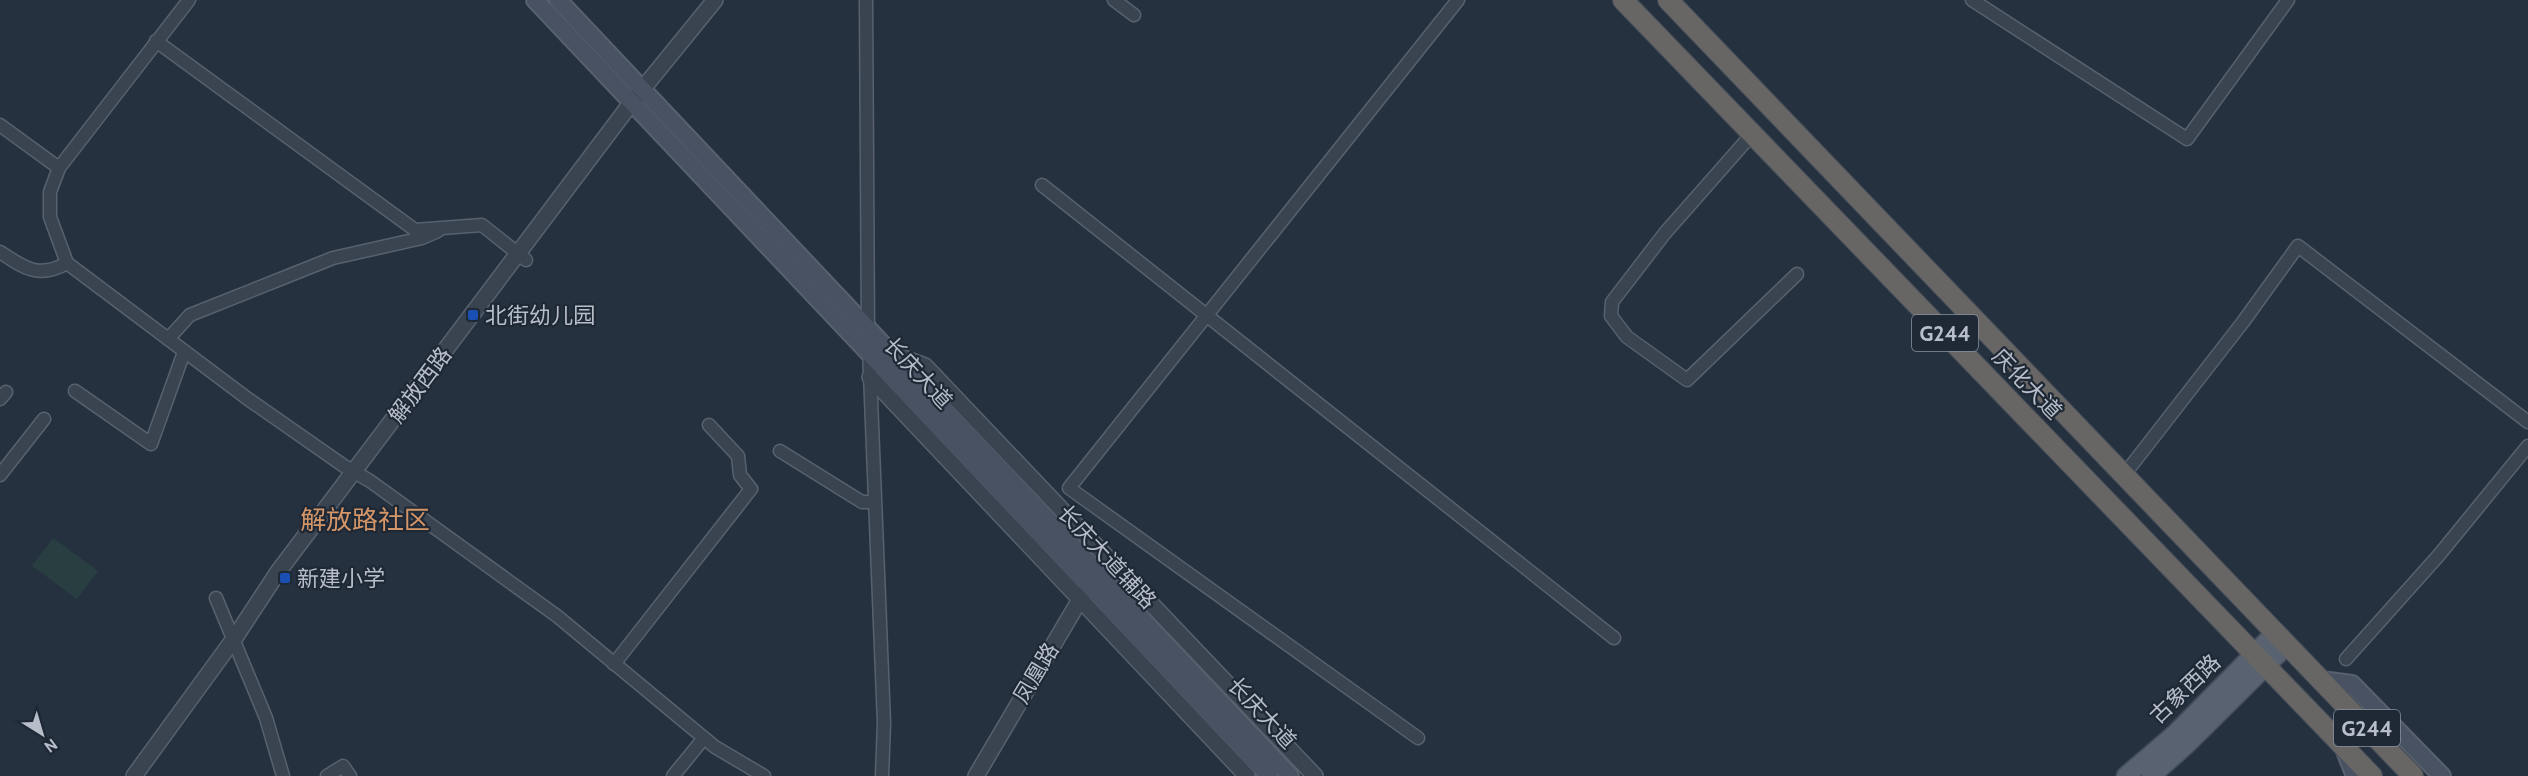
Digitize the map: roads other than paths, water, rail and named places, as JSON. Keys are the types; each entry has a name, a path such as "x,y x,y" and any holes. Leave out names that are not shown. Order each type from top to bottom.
{"highway":[{"name":"庆化大道","path":"1623,0 2372,776"},
{"name":"庆化大道","path":"1674,2 2413,776"}],"main road":[{"name":"长庆大道","path":"535,0 640,99 868,329 1290,776"},
{"name":"长庆大道","path":"558,0 640,99 1087,596 1269,776"},
{"name":"古象西路","path":"2151,776 2185,746 2281,639"},
{"name":"古象西路","path":"2126,776 2261,660"},
{"path":"2321,680 2352,684 2442,776"},
{"path":"2344,747 2355,776"}],"street":[{"path":"189,0 59,168 51,192 50,217 67,262 248,399 557,615 715,747 764,776"},
{"name":"解放西路","path":"145,776 235,644 278,572 358,474 715,0"},
{"name":"解放西路","path":"640,99 700,34 725,0"},
{"path":"866,0 868,329 884,723 882,776"},
{"path":"1114,0 1134,15"},
{"path":"1418,738 1069,488 1458,0"},
{"path":"1972,0 2187,139 2288,0"},
{"path":"156,41 415,230 482,225 522,257"},
{"path":"0,125 59,168"},
{"path":"1753,133 1665,233 1612,302 1611,316 1627,337 1687,380 1797,274"},
{"path":"1042,185 1614,638"},
{"path":"168,339 190,315 333,258 422,238 446,227"},
{"path":"2124,475 2243,322 2298,246 2528,422"},
{"path":"0,252 31,270 50,270 67,262"},
{"path":"75,391 151,444 184,352"},
{"name":"长庆大道辅路","path":"890,353 926,366 1315,776"},
{"path":"870,377 1087,596 1247,776"},
{"path":"0,475 44,419"},
{"path":"614,664 751,489 740,475 738,456 709,425"},
{"path":"2346,659 2439,555 2528,446"},
{"path":"780,451 861,502 874,502"},
{"path":"0,453 10,462"},
{"name":"凤凰路","path":"976,776 1100,574"},
{"name":"凤凰路","path":"986,776 1087,596"},
{"path":"216,598 266,718 284,776"},
{"name":"解放西路","path":"134,776 235,644"},
{"path":"673,776 704,738"},
{"path":"327,776 343,766 351,776"}],"place":[{"name":"北街幼儿园","path":"473,315"},
{"name":"新建小学","path":"285,578"}],"district":[{"name":"解放路社区","path":"365,520"}]}
